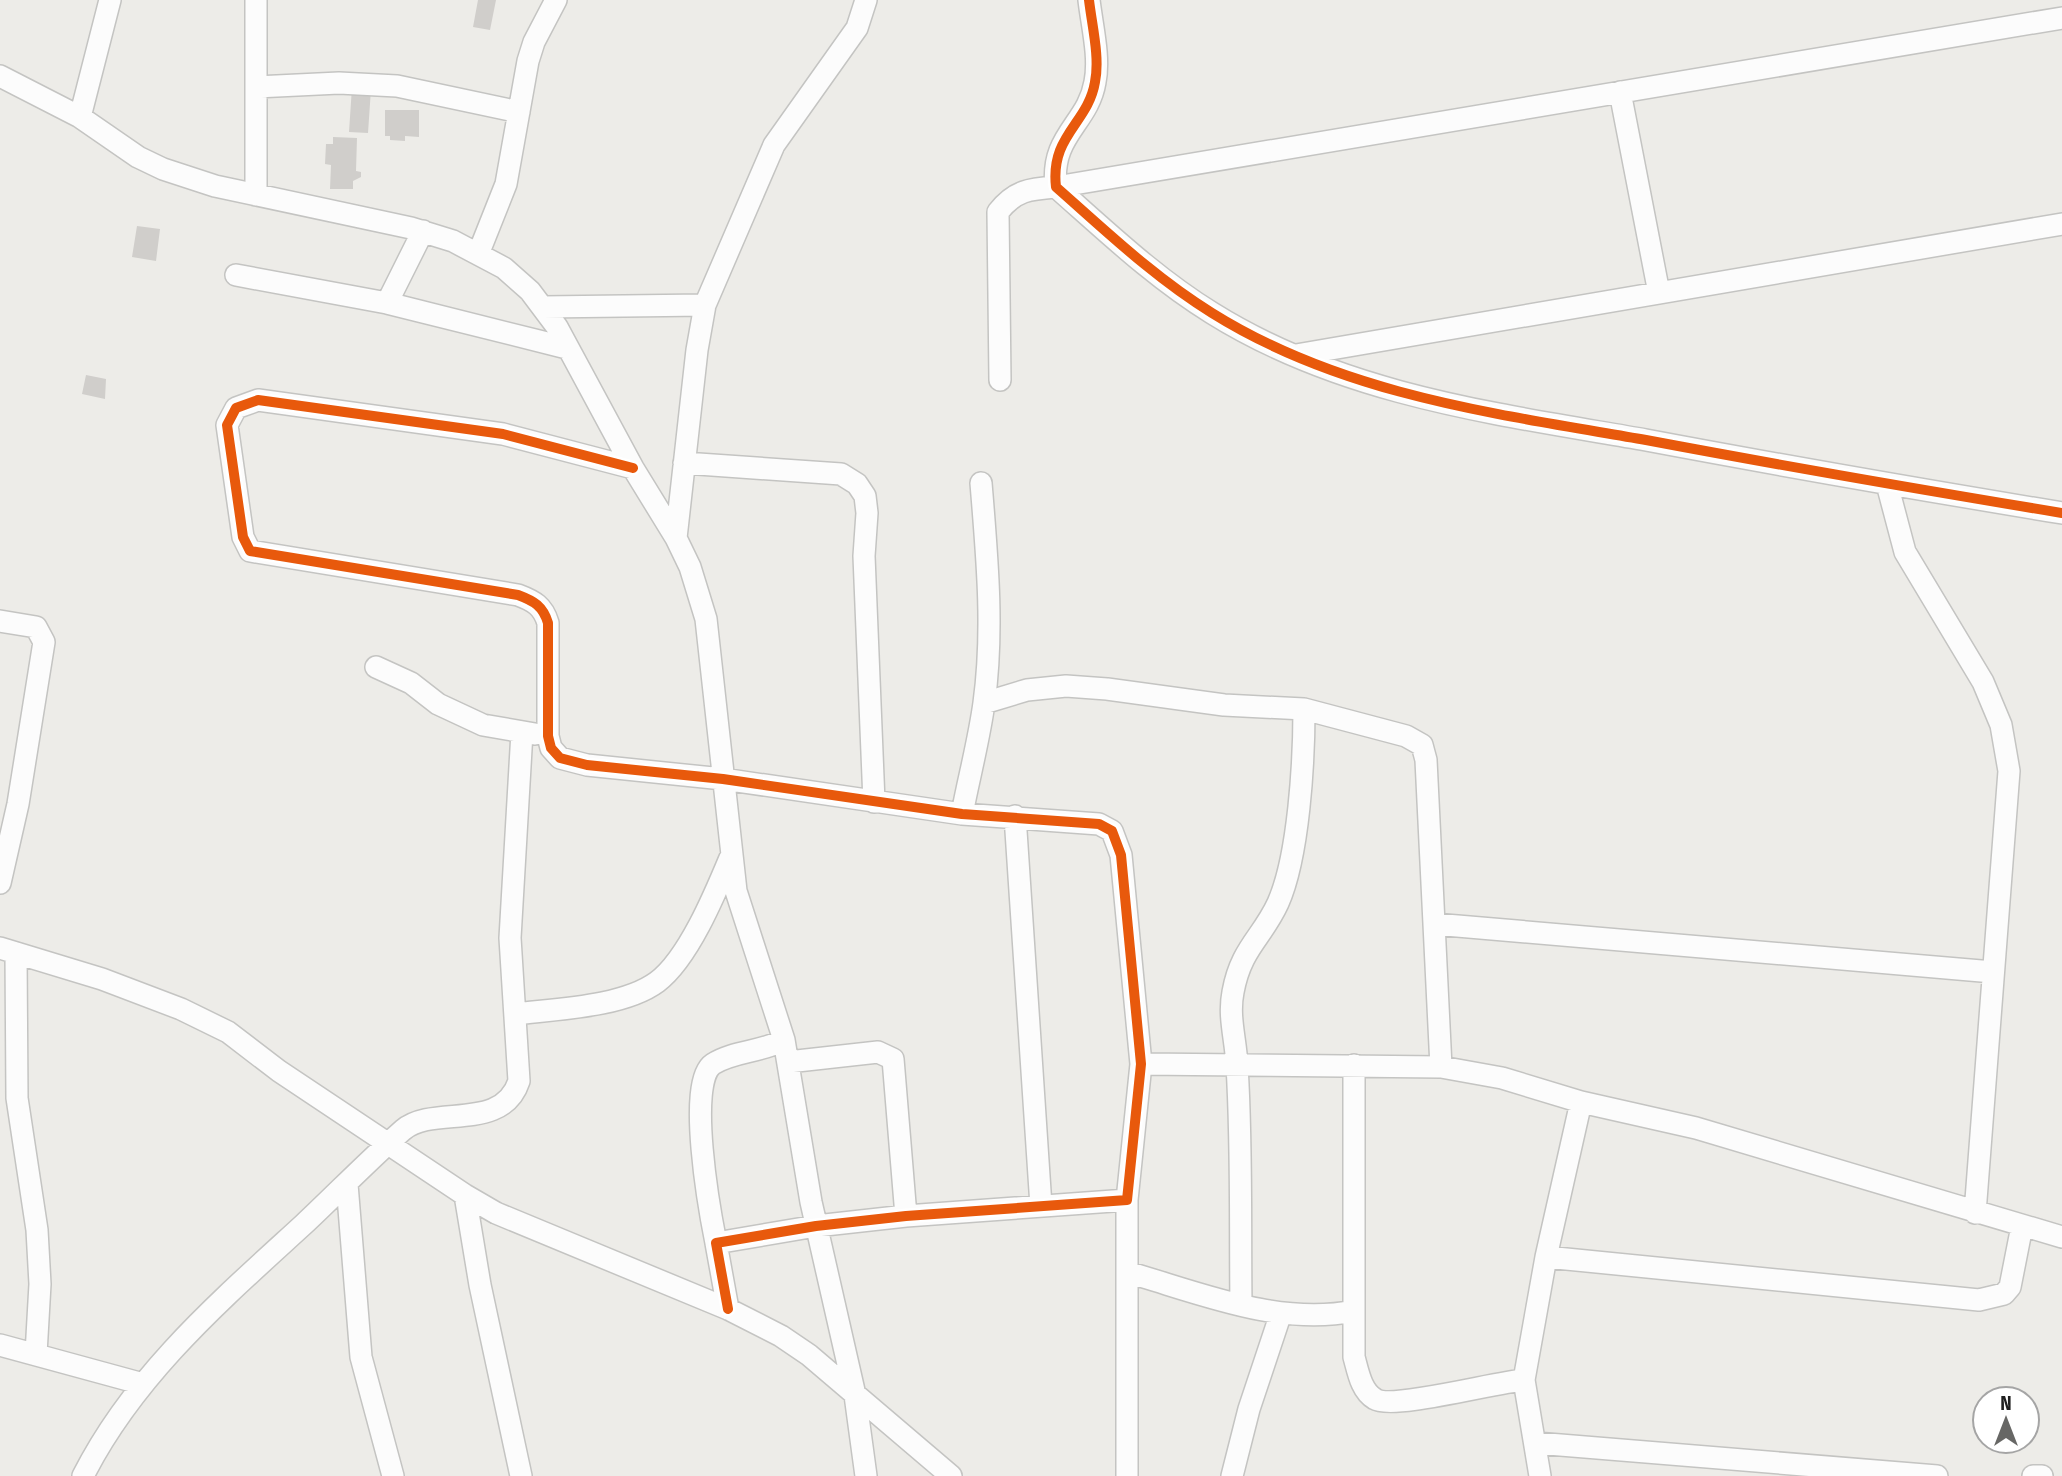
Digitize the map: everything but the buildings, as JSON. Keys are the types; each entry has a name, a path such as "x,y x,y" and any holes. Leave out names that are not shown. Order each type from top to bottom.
{"street":[{"path":"80,117 110,0"},
{"path":"256,0 256,195"},
{"path":"479,252 506,184 534,42 556,0"},
{"path":"676,538 697,350 705,305 774,145 857,28 866,0"},
{"path":"1089,0 1096,81 1091,97 1058,152 1054,170 1056,187 1172,286 1213,314 1296,355 1366,384 1482,411 2062,513"},
{"path":"1000,380 998,212 1009,198 1024,190 1056,187 2062,18"},
{"path":"0,76 80,117 138,158 163,169 215,186 422,231 479,252 504,268 543,307 633,468 676,538 690,567 706,619 731,856 745,925 784,1040 816,1226 855,1395 866,1476"},
{"path":"256,87 339,83 397,86 519,112"},
{"path":"1620,92 1659,293"},
{"path":"1296,355 2062,224"},
{"path":"387,303 422,231"},
{"path":"236,275 387,303 567,348"},
{"path":"543,307 705,305"},
{"path":"633,468 503,434 258,400 236,408 227,425 243,537 250,551 518,595 534,601 545,611 548,623 548,736 551,748 560,758 587,765 723,779 962,814 1099,824 1112,831 1118,841 1141,1064 1127,1200 1127,1476"},
{"path":"684,463 841,474 858,484 865,496 863,556 874,802"},
{"path":"962,814 984,703 989,645 989,576 981,483"},
{"path":"1887,484 1905,552 1983,682 2001,725 2009,771 1975,1213"},
{"path":"0,621 36,627 41,633 44,651 0,883"},
{"path":"376,667 411,683 439,704 483,725 548,736"},
{"path":"984,703 1027,690 1066,686 1224,705 1304,709 1406,736 1426,751 1441,1067"},
{"path":"1241,1305 1237,1064 1230,1017 1232,995 1246,950 1277,905 1286,879 1301,785 1304,709"},
{"path":"83,1476 114,1421 199,1320 405,1128 491,1110 505,1104 515,1094 519,1081 510,938 522,732"},
{"path":"1015,816 1041,1206"},
{"path":"515,1014 620,998 656,983 667,972 703,918 731,856"},
{"path":"1434,923 1993,972"},
{"path":"36,1354 40,1284 37,1230 17,1098 8,950 102,979 181,1009 228,1032 279,1071 465,1195 527,1226 728,1309 809,1355 951,1476"},
{"path":"728,1309 716,1243 702,1133 704,1076 710,1065 719,1060 760,1051 784,1040"},
{"path":"788,1062 877,1052 893,1059 906,1216"},
{"path":"1141,1064 1441,1067 1502,1078 1581,1102 1696,1128 2022,1226 2059,1242"},
{"path":"1354,1065 1354,1357 1365,1391 1376,1401 1405,1402 1497,1382 1524,1380"},
{"path":"1540,1476 1524,1380 1546,1257 1581,1102"},
{"path":"347,1184 361,1357 393,1476"},
{"path":"465,1195 480,1286 521,1476"},
{"path":"716,1243 816,1226 906,1216 1127,1200"},
{"path":"1546,1257 1979,1300 2004,1294 2010,1287 2022,1226"},
{"path":"1127,1272 1241,1305 1281,1313 1312,1316 1354,1311"},
{"path":"1232,1476 1249,1409 1281,1313"},
{"path":"0,1345 143,1384"},
{"path":"1536,1443 1937,1476"},
{"path":"2034,1476 2042,1476"}],"cycle path":[{"path":"1089,0 1096,52 1095,82 1085,109 1059,155 1056,187 1171,285 1212,313 1262,341 1314,364 1422,398 1534,421 2062,513"},
{"path":"633,468 503,434 258,400 236,408 227,425 243,537 250,551 518,595 541,608 548,623 548,736 551,748 560,758 587,765 723,779 962,814 1099,824 1112,831 1121,855 1141,1064 1127,1200 906,1216 816,1226 716,1243 728,1309"}]}
